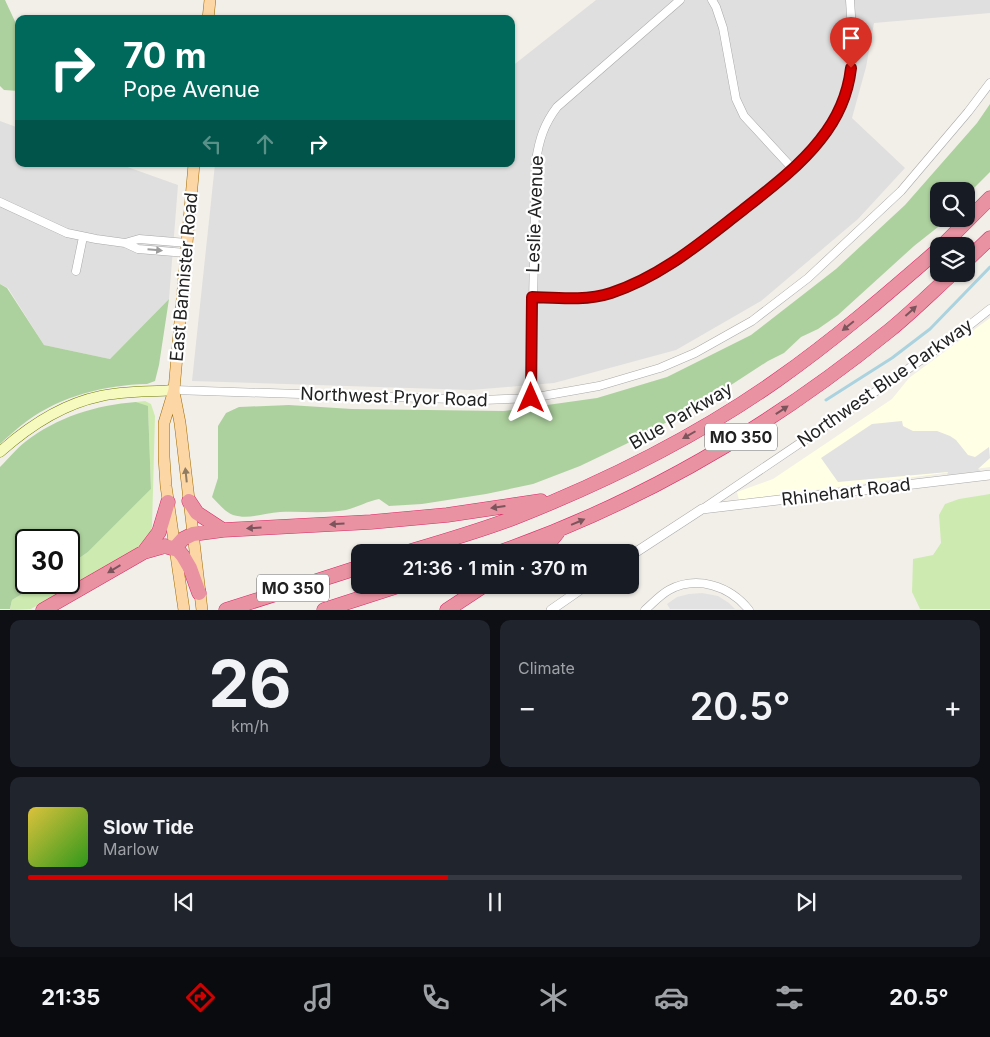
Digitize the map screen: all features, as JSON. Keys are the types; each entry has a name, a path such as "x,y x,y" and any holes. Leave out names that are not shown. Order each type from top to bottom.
{"highway":[{"path":"951,237 990,198"},
{"path":"975,252 990,238"},
{"name":"Blue Parkway","path":"433,544 514,518 564,498 612,476 721,417 775,382 850,325 930,258"},
{"name":"MO 350","path":"521,544 559,530 630,498 686,470 746,435 846,364 892,328 943,282"},
{"path":"174,549 192,534 222,530 371,522 448,515 564,498"},
{"path":"188,501 197,513 222,530"},
{"path":"144,552 160,532 168,502"},
{"path":"548,544 559,530"},
{"path":"43,610 144,552 165,546 178,550 187,562 199,593"},
{"name":"MO 350","path":"226,610 351,571"},
{"name":"MO 350","path":"324,610 373,594"},
{"path":"447,610 471,594"}],"main road":[{"path":"208,15 210,0"},
{"name":"East Bannister Road","path":"184,610 168,502 164,457 164,423 174,390 194,167"},
{"name":"East Bannister Road","path":"174,390 180,423 202,610"},
{"name":"Northwest Pryor Road","path":"0,452 15,438 64,408 101,396 174,390"}],"street":[{"name":"Leslie Avenue","path":"531,398 532,297 538,143 544,128 557,107 680,0"},
{"path":"712,0 723,28 736,98 744,116 792,168"},
{"path":"532,297 584,298 610,293 648,277 681,258 763,194 792,168 820,140 833,122 845,99 853,56 850,0"},
{"name":"Northwest Pryor Road","path":"174,390 482,400 531,398 599,386 660,368 752,321 808,278 901,190 968,112 990,83"},
{"path":"0,202 67,233 83,237 125,243 139,239 187,248"},
{"path":"76,271 83,237"},
{"name":"Northwest Blue Parkway","path":"639,550 702,510 849,410 990,309"},
{"name":"Rhinehart Road","path":"702,510 990,475"},
{"path":"645,610 670,589 694,583 719,587 737,597 749,610"},
{"path":"551,610 574,594"}],"shaded area":[{"path":"596,0 990,0 990,13 874,23 866,67 852,118 905,168 858,219 761,301 676,350 554,383 471,390 192,381 215,167 515,167 515,64"},
{"path":"0,121 15,127 15,167 127,167 178,185 169,299 110,359 44,345 8,288 0,284"},
{"path":"990,318 990,467 739,500 737,492 773,479 892,399 909,378"},
{"path":"902,421 903,426 913,431 937,431 950,436 956,440 968,455 975,457 989,447 990,458 978,469 981,471 947,475 948,472 838,482 821,458 872,424"},
{"path":"702,593 718,596 735,609 670,609 667,604 677,597"}],"green space":[{"path":"0,0 5,0 15,21 15,91 4,90 0,86"},
{"path":"990,104 990,172 975,187 975,182 930,182 930,227 938,227 914,246 838,315 818,329 801,337 784,353 768,361 708,400 626,444 580,466 533,484 486,494 422,504 389,506 379,499 346,510 280,512 245,517 230,514 212,497 218,478 218,426 226,413 239,407 289,405 352,409 504,411 597,398 667,377 751,335 836,269 905,205 977,123"},
{"path":"0,284 7,288 44,345 110,359 169,299 155,381 147,384 100,390 54,405 20,426 0,444"},
{"path":"145,401 151,404 155,416 152,527 150,535 141,547 80,581 80,557 88,552 151,489 148,407 136,402"},
{"path":"136,402 148,406 151,489 88,552 80,557 80,529 15,529 15,594 22,594 12,600 10,609 0,609 0,467 25,442 50,426 92,409"},
{"path":"990,494 990,609 920,609 912,592 913,559 933,555 941,543 939,515 945,504 959,499"},
{"path":"22,594 58,594 31,609 10,610 12,600"}],"waterway":[{"path":"826,400 892,358 930,329 990,267"}],"route":[{"path":"531,398 532,297 584,298 610,293 648,277 681,258 763,194 820,140 833,122 845,99 851,68"}]}
